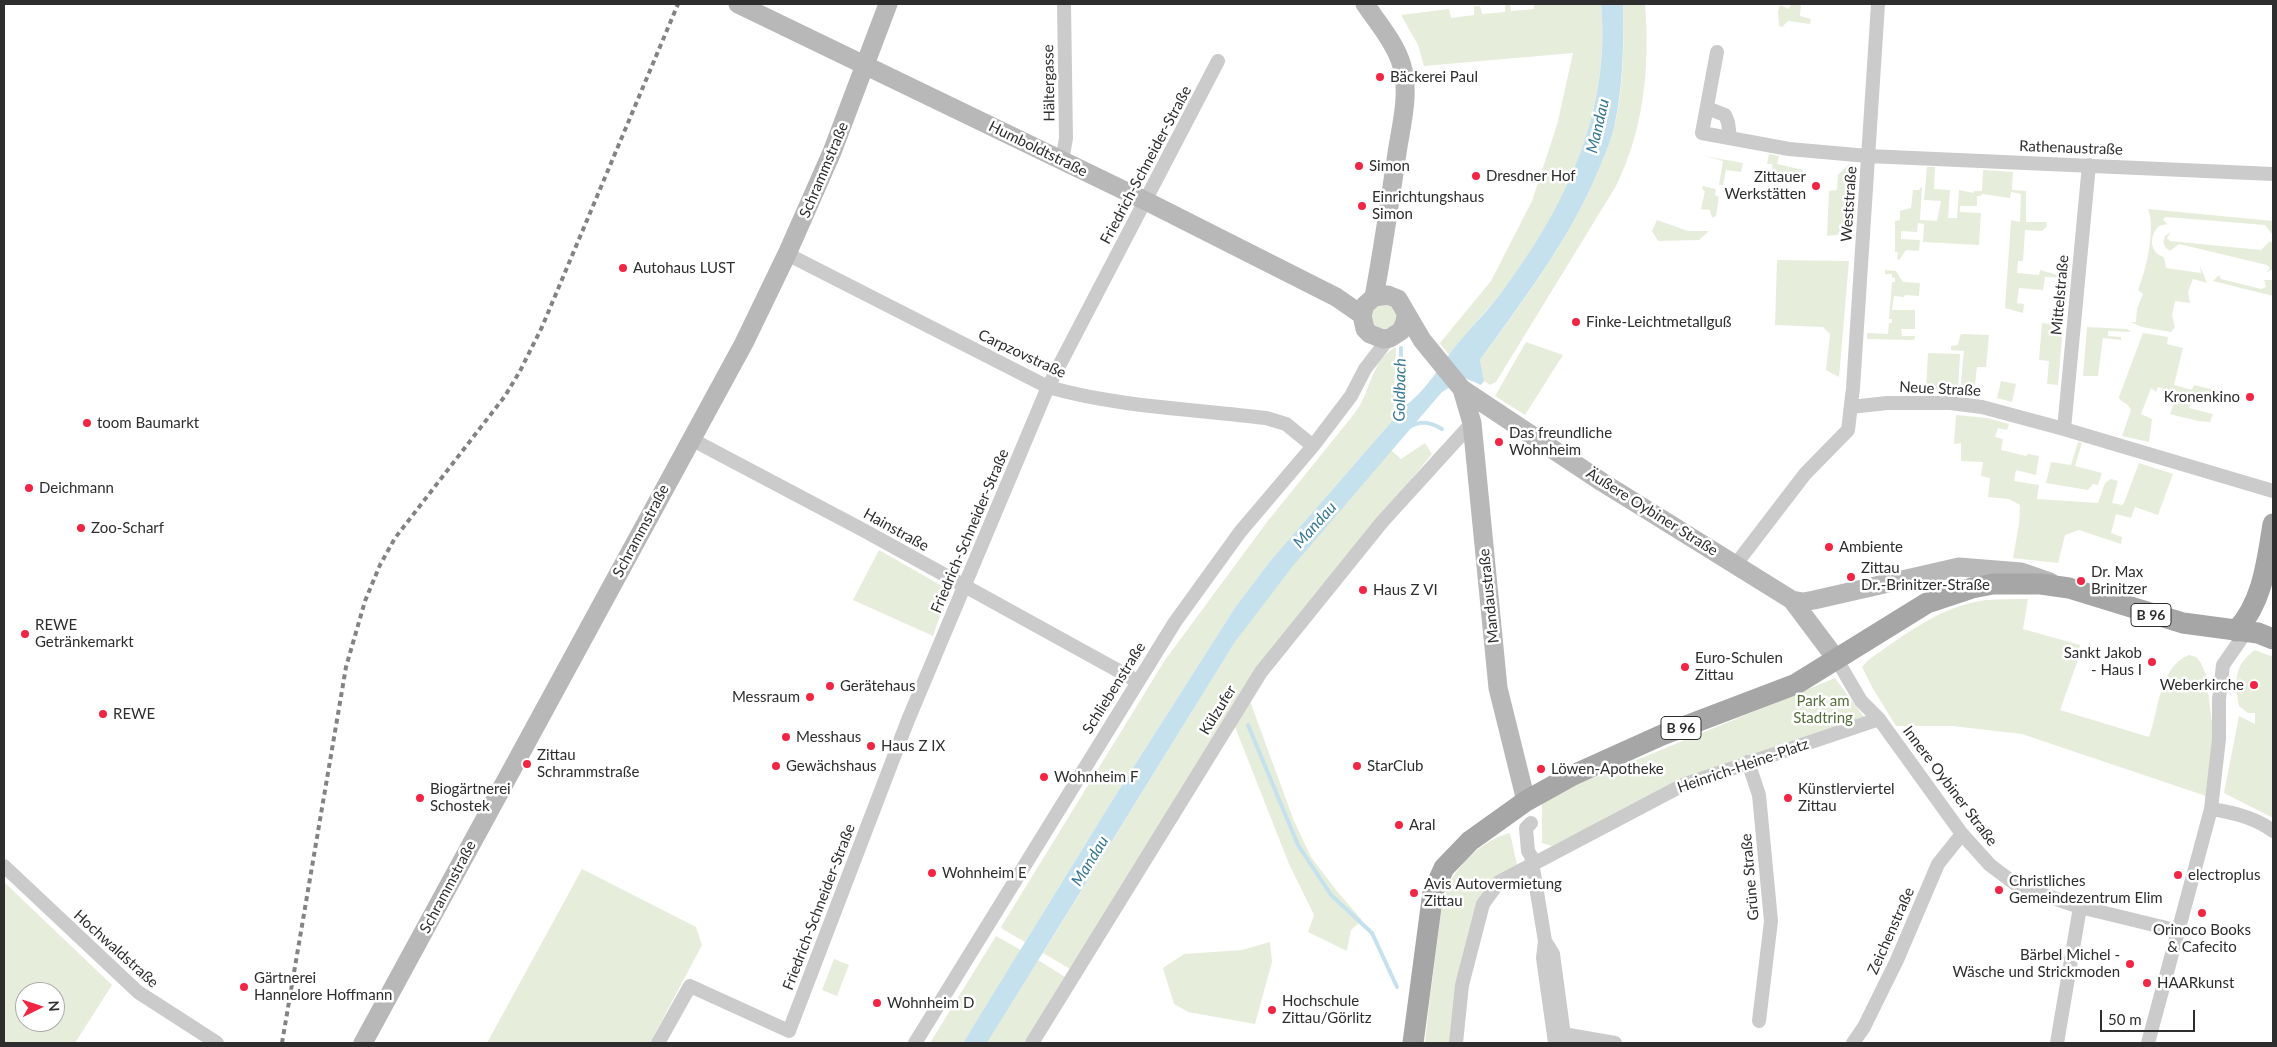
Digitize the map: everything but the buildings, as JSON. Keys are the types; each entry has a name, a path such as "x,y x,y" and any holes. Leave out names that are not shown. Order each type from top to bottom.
{"main road":[{"name":"Humboldtstraße","path":"738,4 1146,201 1336,297 1372,308 1377,338 1393,336 1422,340"},
{"name":"Schrammstraße","path":"363,1043 744,343 787,254 832,152 888,4"},
{"path":"1365,4 1396,51 1405,79 1405,95 1372,308"},
{"name":"Mandaustraße","path":"1372,308 1402,303 1406,315 1422,340 1457,384 1473,411 1498,688 1526,801"},
{"path":"1393,336 1404,327 1406,315"},
{"name":"Äußere Oybiner Straße","path":"1473,411 1602,482 1792,600 1837,660"},
{"path":"2241,631 2260,589 2266,567 2273,524"},
{"path":"1792,600 1803,602 1814,600 1959,567 2021,572 2069,588"},
{"name":"B 96","path":"1413,1043 1433,892 1444,868 1470,841 1526,801 1571,776 1662,736 1796,684 1909,614 1949,594 1993,584 2041,584 2069,588 2183,623 2258,633 2273,638"}],"street":[{"name":"Hältergasse","path":"1062,161 1066,138 1064,4"},
{"name":"Weststraße","path":"1852,407 1878,4"},
{"path":"1717,52 1707,108 1725,115 1730,138"},
{"name":"Friedrich-Schneider-Straße","path":"658,1043 690,986 789,1031 908,720 1048,387 1218,61"},
{"name":"Rathenaustraße","path":"1707,108 1702,133 1790,149 1868,156 2273,174"},
{"name":"Mittelstraße","path":"2064,429 2089,165"},
{"name":"Carpzovstraße","path":"787,254 1048,387 1081,396 1116,401 1266,418 1286,424 1313,446"},
{"name":"Schliebenstraße","path":"1365,369 1372,308"},
{"name":"Schliebenstraße","path":"915,1043 1137,681 1193,595 1235,540 1313,446 1351,396 1365,369 1393,336"},
{"name":"Neue Straße","path":"1852,407 1887,403 1950,403 1982,407 2064,429 2273,491"},
{"path":"1736,564 1805,474 1848,430 1852,407"},
{"name":"Külzufer","path":"1032,1043 1261,672 1473,411"},
{"name":"Hainstraße","path":"691,439 871,534 1137,681"},
{"path":"2148,1043 2211,809 2219,739 2219,699 2223,664 2241,631"},
{"name":"Innere Oybiner Straße","path":"1837,660 1861,701 1879,720 1962,834 1990,865 2018,886 2080,907 2179,931"},
{"name":"Heinrich-Heine-Platz","path":"1456,1043 1462,986 1483,904 1499,882 1531,860 1683,785 1879,720"},
{"name":"Grüne Straße","path":"1748,762 1759,795 1771,921 1759,1021"},
{"path":"1526,801 1531,823 1526,828 1528,851 1545,941 1542,958 1560,1038 1615,1043"},
{"path":"2211,809 2232,812 2268,827 2273,831"},
{"name":"Zeichenstraße","path":"1853,1043 1864,1026 1897,960 1938,864 1962,834"},
{"name":"Hochwaldstraße","path":"4,866 138,992 217,1043"},
{"path":"2057,1043 2080,907"}],"green space":[{"path":"1505,4 1510,4 1511,11 1534,9 1534,4 1601,4 1602,43 1599,81 1591,119 1579,156 1564,192 1546,227 1526,260 1503,291 1449,355 1440,343 1491,281 1532,201 1557,125 1573,53 1424,66 1418,45 1401,15 1449,9 1451,18 1474,15 1474,6 1480,6 1482,14 1505,12"},
{"path":"1623,4 1645,4 1647,51 1643,97 1633,142 1616,186 1496,382 1490,385 1484,381 1480,360 1555,253 1581,208 1610,143 1622,82"},
{"path":"1791,4 1801,4 1800,16 1811,19 1810,24 1788,21 1782,27 1779,26 1778,11 1780,5 1789,9"},
{"path":"1769,154 1779,156 1777,164 1803,170 1803,180 1777,173 1777,186 1774,186 1772,164 1767,164"},
{"path":"1704,156 1743,163 1741,172 1726,170 1723,185 1719,185 1723,161"},
{"path":"1849,164 1854,165 1856,171 1852,229 1845,234 1827,236 1829,191 1837,190 1838,175"},
{"path":"1927,167 1935,167 1934,189 1950,190 1948,218 1957,218 1959,190 1974,193 1974,191 1982,191 1983,170 2013,172 2012,190 2026,191 2026,222 2046,222 2047,226 2042,231 2025,230 2023,261 2018,261 2017,273 2039,275 2040,270 2068,278 2045,277 2043,290 2019,288 2017,303 2024,304 2023,313 2005,308 2011,220 2020,222 2021,194 2011,192 2010,198 1982,194 1977,196 1977,206 1960,206 1960,212 1981,213 1979,245 1923,242 1924,224 1918,223 1917,232 1901,231 1901,239 1920,240 1919,251 1906,250 1899,260 1897,259 1898,252 1895,252 1895,221 1900,220 1900,211 1911,208 1913,190 1919,190 1922,186 1920,220 1937,221 1941,201 1924,200"},
{"path":"1703,186 1716,189 1715,195 1719,197 1716,216 1712,218 1710,210 1701,209 1705,191 1702,189"},
{"path":"2148,209 2273,221 2273,234 2265,225 2166,217 2163,219 2167,224 2159,226 2153,234 2152,243 2155,252 2164,257 2166,268 2201,273 2200,266 2207,283 2193,279 2188,292 2190,303 2175,301 2172,315 2175,327 2171,332 2142,327 2131,322 2136,322 2137,309 2143,294 2138,290 2147,261 2150,238 2151,227"},
{"path":"1657,220 1688,231 1709,231 1699,240 1658,241 1652,231"},
{"path":"2171,232 2167,238 2170,241 2261,250 2270,241 2273,243 2273,269 2265,273 2270,268 2267,265 2179,244 2170,251 2165,246 2164,241 2165,236"},
{"path":"1777,260 1849,261 1839,377 1826,370 1830,334 1823,327 1775,325"},
{"path":"1885,270 1896,271 1903,282 1920,283 1919,296 1894,296 1892,310 1915,310 1915,329 1901,329 1902,336 1915,336 1914,340 1867,339 1867,333 1888,334 1889,323 1892,323 1892,319 1889,319 1892,282 1895,282 1895,278 1892,277 1892,274 1885,274"},
{"path":"2219,275 2221,279 2261,289 2266,287 2264,280 2273,280 2273,296 2213,281"},
{"path":"1384,303 1393,307 1397,316 1393,325 1384,329 1375,325 1371,316 1375,307"},
{"path":"2042,323 2063,326 2058,385 2047,384 2049,361 2039,360"},
{"path":"2087,327 2127,329 2131,332 2108,331 2108,336 2121,337 2121,340 2103,338 2098,376 2083,376"},
{"path":"2143,333 2168,337 2167,344 2183,348 2174,385 2192,390 2194,385 2218,391 2218,401 2193,395 2189,408 2213,414 2210,422 2170,414 2178,393 2158,387 2156,392 2151,388 2141,414 2152,419 2149,442 2122,436 2131,410 2119,397"},
{"path":"1960,335 1989,335 1986,367 1977,367 1974,394 1960,392 1964,351 1951,350 1951,346 1958,345"},
{"path":"1526,342 1563,355 1525,415 1495,396"},
{"path":"1396,347 1393,420 1271,560 1236,606 1025,942 1004,930 1001,927 1165,660 1267,522 1354,414 1362,402 1379,363 1389,351"},
{"path":"1928,353 1960,354 1958,392 1926,389"},
{"path":"2001,381 2016,384 2012,402 1997,398"},
{"path":"1956,415 1987,418 2009,424 2007,430 1998,428 1995,437 2003,439 2001,450 2026,456 2028,454 2039,456 2036,475 2016,470 2014,481 2039,485 2037,499 2098,503 2105,483 2111,479 2118,481 2112,503 2122,505 2139,463 2173,474 2158,515 2135,507 2131,518 2116,514 2111,533 2122,537 2121,544 2079,530 2065,535 2058,563 2013,558 2020,505 2009,499 1988,497 1990,478 1981,476 1983,462 1961,461 1961,443 1954,444"},
{"path":"2078,442 2082,443 2075,466 2102,473 2098,485 2093,484 2088,490 2046,483 2051,462 2071,465"},
{"path":"1425,443 1432,454 1257,669 1070,969 1043,953 1235,642 1253,617 1310,543 1391,450 1401,459"},
{"path":"879,550 949,590 933,636 853,600"},
{"path":"2028,599 2023,629 2080,645 2077,663 2060,710 2149,737 2166,679 2179,661 2189,655 2196,657 2206,675 2214,738 2206,796 2022,734 1952,726 1896,726 1862,667 1867,661 1908,632 1953,609 1969,603 1986,600"},
{"path":"2255,650 2273,657 2273,818 2224,793 2239,716 2255,724 2255,713 2248,713 2239,706 2237,675 2243,662"},
{"name":"Park am Stadtring","path":"1835,678 1867,721 1681,781 1552,846 1542,843 1542,799"},
{"path":"1250,701 1294,821 1311,857 1362,920 1351,930 1347,951 1308,932 1314,915 1289,864 1235,727"},
{"path":"1510,833 1518,869 1498,878 1477,906 1452,1043 1425,1043 1442,906 1446,891 1463,863 1490,841"},
{"path":"582,869 696,927 702,945 650,1043 487,1043"},
{"path":"4,882 112,985 75,1043 4,1043"},
{"path":"996,936 1021,950 963,1043 930,1043"},
{"path":"1270,942 1272,962 1255,1024 1188,1012 1174,1004 1163,968 1184,954 1242,950"},
{"path":"834,959 849,965 837,996 822,990"},
{"path":"1038,960 1065,977 1024,1043 987,1043"}],"water":[{"name":"Mandau","path":"1601,4 1623,4 1621,82 1612,135 1592,185 1568,231 1540,275 1480,360 1484,381 1481,385 1465,378 1442,392 1292,567 1235,642 987,1043 963,1043 1110,804 1236,606 1271,560 1393,420 1397,402 1406,405 1414,399 1453,349 1494,302 1547,224 1565,190 1580,155 1591,119 1599,82 1602,43"}],"waterway":[{"name":"Goldbach","path":"1400,406 1401,348"},
{"path":"1409,427 1418,423 1425,423 1442,429"},
{"path":"1248,725 1298,845 1331,895 1372,933 1397,987"}],"railway":[{"path":"282,1043 346,667 365,601 380,565 395,538 505,396 520,371 542,327 678,4"}],"place":[{"name":"Bäckerei Paul","path":"1380,77"},
{"name":"Simon","path":"1359,166"},
{"name":"Dresdner Hof","path":"1476,176"},
{"name":"Zittauer Werkstätten","path":"1816,186"},
{"name":"Einrichtungshaus Simon","path":"1362,206"},
{"name":"Autohaus LUST","path":"623,268"},
{"name":"Finke-Leichtmetallguß","path":"1576,322"},
{"name":"Kronenkino","path":"2250,397"},
{"name":"toom Baumarkt","path":"87,423"},
{"name":"Das freundliche Wohnheim","path":"1499,442"},
{"name":"Deichmann","path":"29,488"},
{"name":"Zoo-Scharf","path":"81,528"},
{"name":"Ambiente","path":"1829,547"},
{"name":"Zittau Dr.-Brinitzer-Straße","path":"1851,577"},
{"name":"Dr. Max Brinitzer","path":"2081,581"},
{"name":"Haus Z VI","path":"1363,590"},
{"name":"REWE Getränkemarkt","path":"25,634"},
{"name":"Sankt Jakob - Haus I","path":"2152,662"},
{"name":"Euro-Schulen Zittau","path":"1685,667"},
{"name":"Weberkirche","path":"2254,685"},
{"name":"Gerätehaus","path":"830,686"},
{"name":"Messraum","path":"810,697"},
{"name":"REWE","path":"103,714"},
{"name":"Messhaus","path":"786,737"},
{"name":"Haus Z IX","path":"871,746"},
{"name":"Zittau Schrammstraße","path":"527,764"},
{"name":"Gewächshaus","path":"776,766"},
{"name":"StarClub","path":"1357,766"},
{"name":"Löwen-Apotheke","path":"1541,769"},
{"name":"Wohnheim F","path":"1044,777"},
{"name":"Biogärtnerei Schostek","path":"420,798"},
{"name":"Künstlerviertel Zittau","path":"1788,798"},
{"name":"Aral","path":"1399,825"},
{"name":"Wohnheim E","path":"932,873"},
{"name":"electroplus","path":"2178,875"},
{"name":"Christliches Gemeindezentrum Elim","path":"1999,890"},
{"name":"Avis Autovermietung Zittau","path":"1414,893"},
{"name":"Orinoco Books & Cafecito","path":"2202,913"},
{"name":"Bärbel Michel - Wäsche und Strickmoden","path":"2130,964"},
{"name":"HAARkunst","path":"2147,983"},
{"name":"Gärtnerei Hannelore Hoffmann","path":"244,987"},
{"name":"Wohnheim D","path":"877,1003"},
{"name":"Hochschule Zittau/Görlitz","path":"1272,1010"}]}
